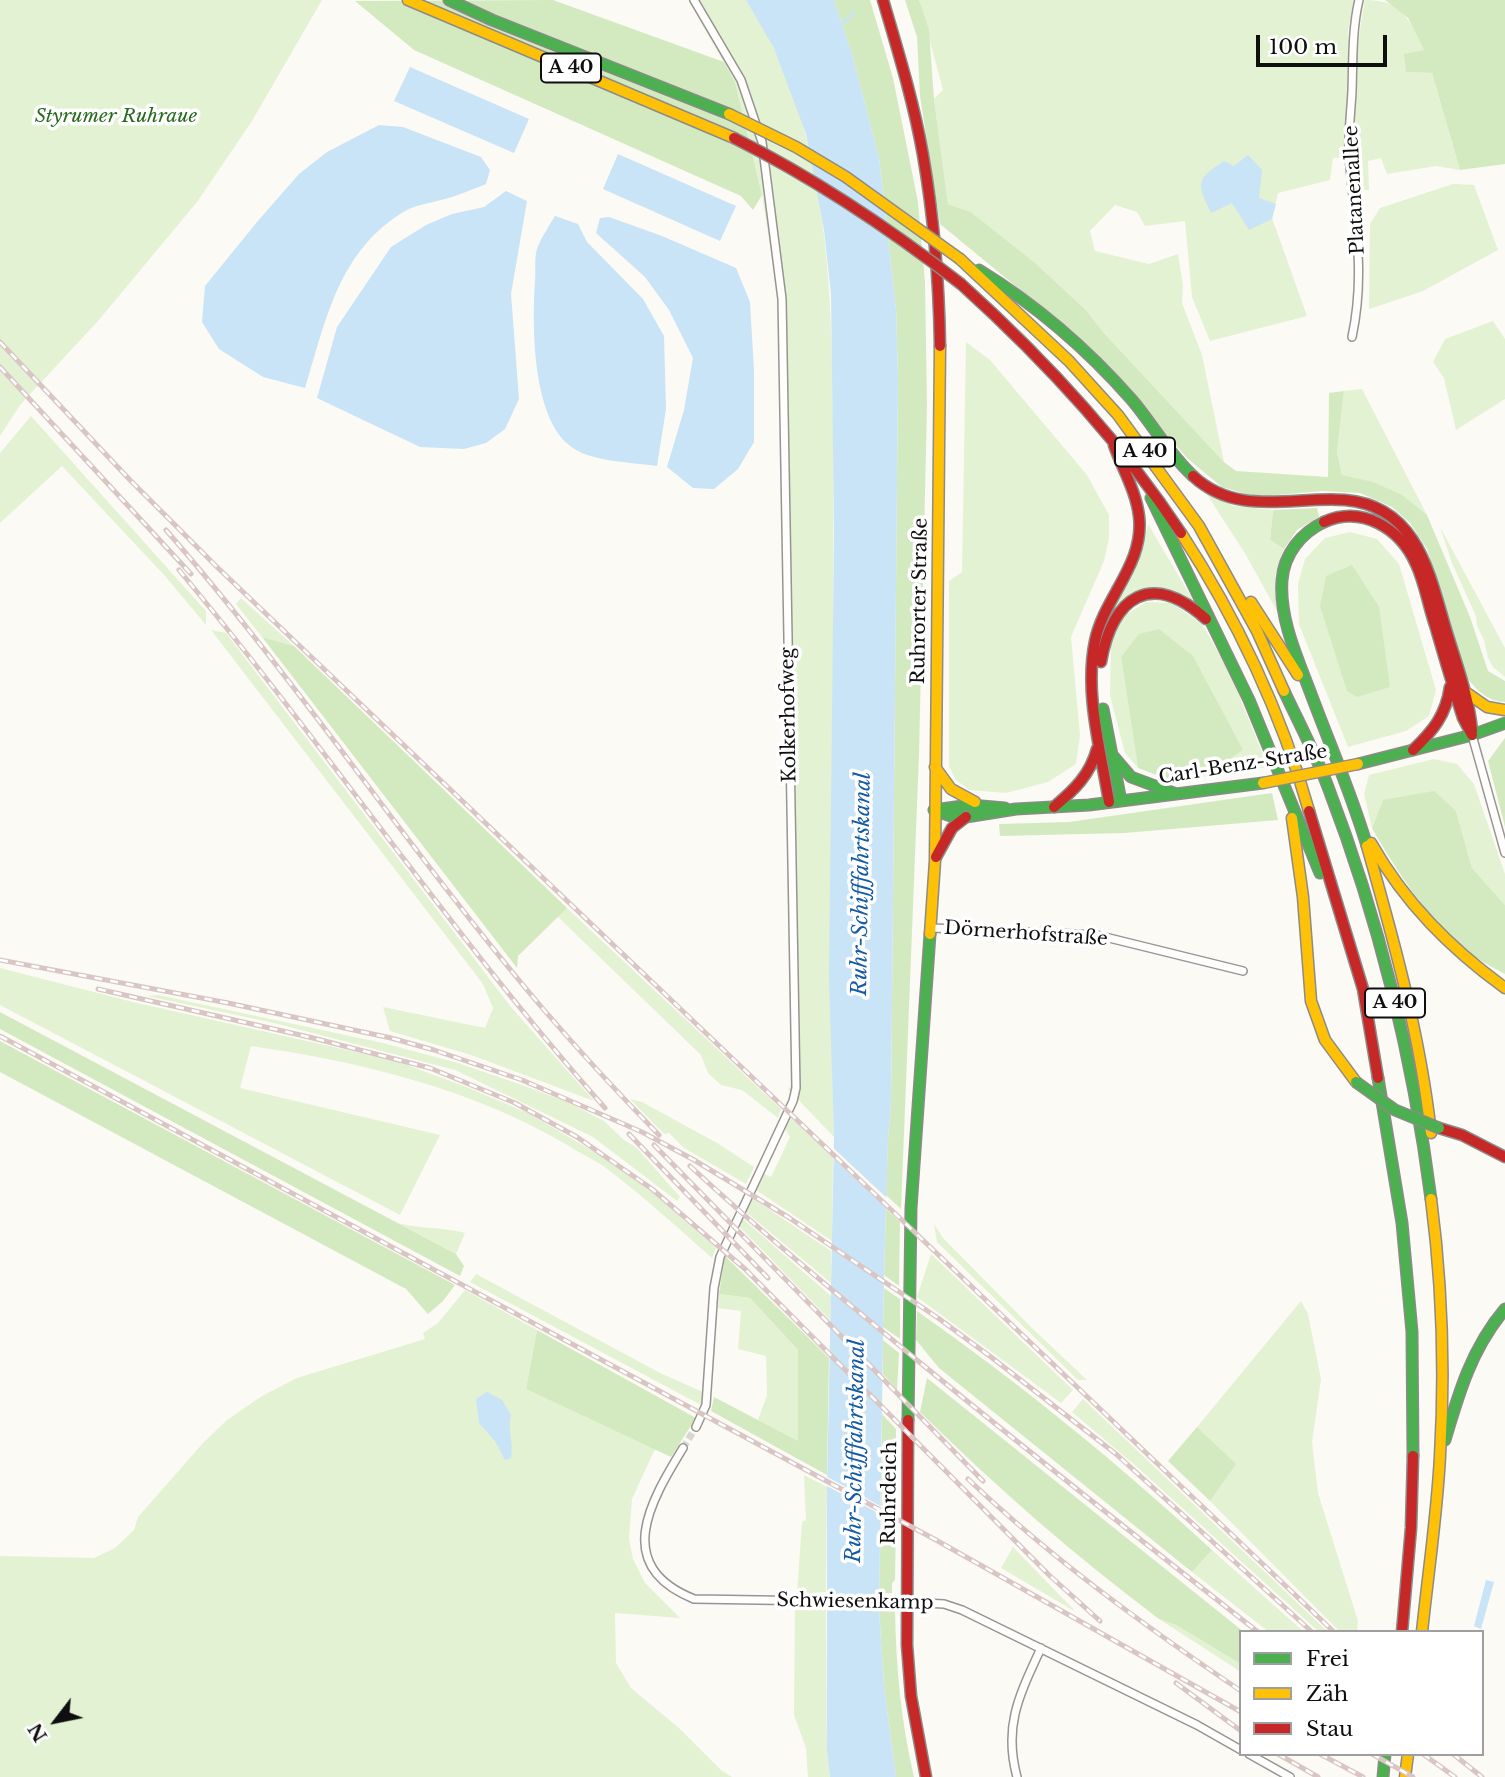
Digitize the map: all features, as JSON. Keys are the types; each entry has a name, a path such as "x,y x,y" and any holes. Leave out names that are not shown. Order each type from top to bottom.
{"main road":[{"name":"A 40","path":"408,0 734,138 805,175 883,225 961,284 1035,353 1139,472 1202,565 1273,707 1304,792 1363,989 1398,1197 1412,1332 1413,1469 1402,1630"},
{"name":"A 40","path":"449,0 492,20 729,114 796,147 846,177 960,259 1069,361 1118,415 1213,548 1262,642 1327,784 1353,855 1379,937 1401,1026 1423,1135 1435,1228 1442,1359 1440,1457 1422,1630"},
{"name":"Ruhrorter Straße","path":"883,0 900,53 923,155 937,262 942,420 935,861 911,1208"},
{"path":"960,259 1012,289 1076,344 1133,402 1180,464 1217,494 1258,503 1334,500 1360,502 1381,510 1394,520 1413,538 1426,563 1471,716 1472,735"},
{"path":"1108,802 1098,738 1093,680 1094,644 1098,628 1134,558 1139,539 1139,518 1134,497 1121,469 1112,438"},
{"path":"1139,472 1170,542 1255,713 1339,915"},
{"path":"1435,1228 1436,1188 1426,1086 1414,1016 1359,821 1293,645 1284,608 1282,579 1293,547 1301,537 1328,520 1355,516 1376,521 1393,531 1406,547 1420,574 1463,718 1472,735"},
{"path":"1213,548 1232,569 1259,616 1293,665 1318,712"},
{"path":"1121,801 1102,703 1102,652 1108,626 1122,607 1138,597 1149,594 1170,595 1191,605 1219,636"},
{"path":"1413,750 1443,719 1451,680"},
{"path":"1464,691 1487,707 1505,710"},
{"name":"Carl-Benz-Straße","path":"934,810 950,816 966,817 1016,809 1121,801 1263,783 1359,764 1472,735 1505,723"},
{"path":"1054,807 1083,781 1092,767 1098,738"},
{"path":"1111,753 1131,777 1174,793"},
{"path":"935,767 954,793 963,799 982,804"},
{"path":"1287,790 1304,908 1309,996 1316,1021 1328,1046 1356,1082 1405,1117 1462,1132 1505,1157"},
{"name":"Carl-Benz-Straße","path":"934,810 954,805 982,804 1016,809"},
{"path":"935,861 952,828 966,817"},
{"path":"1359,821 1391,875 1429,923 1446,942 1505,988"},
{"name":"Ruhrdeich","path":"911,1208 906,1644 911,1696 926,1777"},
{"path":"1440,1457 1469,1360 1487,1330 1505,1309"},
{"path":"1383,1777 1385,1756"},
{"path":"1405,1777 1408,1756"}],"street":[{"name":"Kolkerhofweg","path":"694,0 741,80 762,142 782,299 796,1087 793,1101 720,1257 714,1288 706,1405 696,1427"},
{"name":"Platanenallee","path":"1352,337 1358,309 1359,281 1357,210 1349,152 1354,42 1359,0"},
{"path":"1472,735 1505,853"},
{"name":"Dörnerhofstraße","path":"932,928 1097,935 1243,971"},
{"name":"Schwiesenkamp","path":"683,1448 650,1507 644,1533 647,1553 654,1569 663,1582 680,1593 694,1599 944,1604 1041,1647 1239,1749"},
{"path":"1017,1777 1011,1734 1016,1704 1041,1647"},
{"path":"1253,1756 1290,1777"}],"green space":[{"name":"Styrumer Ruhraue","path":"0,0 322,0 252,121 197,202 98,321 20,405 0,436"},
{"path":"553,0 724,62 735,82 762,195 753,210 741,196 414,50 355,1"},
{"path":"688,0 746,0 767,33 791,89 805,135 823,228 831,323 833,419 831,1016 834,1137 788,1089 793,1083 778,298 762,195 735,82"},
{"path":"834,0 870,0 893,78 918,202 925,282 927,406 919,755 901,1209 886,1195 891,1104 898,376 896,309 879,158 852,54"},
{"path":"905,0 919,0 929,30 934,99 948,204 971,212 1034,262 1085,309 1103,332 1224,462 1236,471 1328,477 1329,393 1344,391 1337,452 1342,475 1373,482 1402,495 1427,515 1470,617 1488,671 1505,681 1505,702 1493,700 1483,694 1467,678 1427,549 1410,523 1392,507 1360,493 1322,491 1256,497 1222,487 1188,459 1086,344 940,224 920,96 917,37"},
{"path":"919,0 1354,0 1348,30 1347,157 1333,158 1330,180 1278,193 1272,218 1307,316 1210,341 1192,297 1185,221 1145,226 1137,212 1115,205 1090,231 1095,251 1149,264 1178,254 1183,285 1182,303 1202,355 1224,462 1103,332 1085,309 1034,262 971,212 948,204 934,99 943,90"},
{"path":"1365,0 1388,4 1409,21 1425,51 1406,72 1432,73 1460,170 1436,166 1387,174 1381,158 1368,161 1369,190 1358,190 1355,95"},
{"path":"1385,0 1505,0 1505,164 1460,170 1432,73 1406,72 1404,54 1424,50 1408,18"},
{"path":"1453,184 1474,185 1498,250 1423,291 1369,309 1370,224 1380,208"},
{"path":"1493,321 1505,339 1505,399 1456,430 1444,378 1433,362 1445,339"},
{"path":"966,342 990,360 1087,475 1109,515 1109,538 1104,561 1071,637 1080,735 1076,764 1048,782 1006,793 969,790 955,779 949,766 949,581 962,572"},
{"path":"1362,389 1427,515 1387,489 1342,475 1337,452 1344,391"},
{"path":"31,416 206,611 206,625 165,576 62,466 0,523 0,453"},
{"path":"1206,493 1234,506 1273,510 1270,540 1284,549 1275,576 1278,613 1246,555"},
{"path":"1317,508 1319,517 1297,530 1284,549 1270,540 1273,510"},
{"path":"1148,524 1193,600 1159,592 1141,592 1112,611 1144,543"},
{"path":"1440,527 1505,648 1505,677 1493,667 1488,658 1476,616 1452,563"},
{"path":"1350,532 1377,539 1399,564 1436,690 1429,716 1406,731 1348,747 1299,624 1298,584 1305,559 1325,538"},
{"path":"1352,565 1379,607 1390,687 1357,697 1347,691 1320,606 1326,576"},
{"path":"241,598 294,646 262,637 236,604"},
{"path":"1146,602 1172,603 1202,624 1230,673 1268,767 1202,777 1242,750 1121,657 1138,768 1125,753 1110,696 1111,641 1124,616"},
{"path":"1159,629 1193,656 1243,750 1202,777 1169,780 1138,768 1121,657 1139,634"},
{"path":"211,630 226,633 511,1007 594,1101 471,1055 390,1031 383,1007 485,1028 493,1008 483,984"},
{"path":"262,637 294,646 567,908 518,956 517,968"},
{"path":"1505,738 1505,827 1488,761"},
{"path":"1434,759 1457,764 1474,784 1505,874 1505,905 1472,868 1456,811 1383,800 1372,828 1364,794 1369,775"},
{"path":"1434,791 1456,811 1472,868 1505,905 1505,974 1473,955 1443,928 1404,880 1372,828 1383,800"},
{"path":"1272,793 1278,820 1125,833 1000,836 999,824 1069,822"},
{"path":"567,908 781,1109 778,1118 742,1090 721,1085 708,1073 701,1055 557,916"},
{"path":"0,968 133,1002 396,1061 464,1086 528,1113 603,1157 646,1187 716,1248 712,1258 606,1168 532,1126 494,1109 416,1081 375,1070 251,1046 240,1088 440,1135 400,1215 0,1005"},
{"path":"158,995 383,1043 458,1063 567,1102 604,1121 637,1148 680,1197 677,1201 593,1137 455,1070 274,1023 147,996"},
{"path":"0,1012 456,1254 464,1266 460,1276 0,1029"},
{"path":"0,1041 455,1285 443,1301 428,1314 406,1289 0,1072"},
{"path":"630,1099 642,1102 717,1143 754,1167 746,1184 684,1148 669,1133 664,1134"},
{"path":"791,1118 833,1157 832,1241 756,1190 764,1174 771,1177 790,1137 785,1129"},
{"path":"752,1198 831,1251 831,1283 746,1212"},
{"path":"886,1209 900,1222 899,1286 884,1275"},
{"path":"743,1219 831,1296 830,1320 739,1226"},
{"path":"398,1223 448,1230 465,1233 456,1254"},
{"path":"934,1224 943,1238 1087,1380 1078,1380 937,1242"},
{"path":"931,1254 1073,1390 1061,1403 917,1297"},
{"path":"725,1256 829,1358 827,1475 711,1411 714,1397 798,1441 798,1350 750,1298 719,1294"},
{"path":"476,1274 662,1374 703,1392 701,1405 470,1282"},
{"path":"884,1288 900,1299 900,1339 883,1327"},
{"path":"465,1290 537,1330 526,1389 655,1449 632,1499 629,1539 633,1559 645,1583 680,1618 615,1613 616,1663 631,1688 732,1777 0,1777 0,1556 94,1558 115,1548 134,1530 138,1517 203,1443 227,1420 262,1396 297,1378 425,1339 423,1333 438,1323"},
{"path":"719,1294 750,1298 798,1350 798,1442 758,1420 767,1395 766,1356 738,1349 741,1311 718,1308"},
{"path":"1301,1301 1308,1314 1321,1379 1312,1442 1318,1493 1358,1621 1357,1630 1338,1630 1210,1501 1235,1464 1197,1427"},
{"path":"917,1311 1069,1426 1212,1550 1192,1572 939,1368 916,1340"},
{"path":"537,1330 696,1418 671,1457 526,1389"},
{"path":"883,1340 899,1353 897,1390 883,1374"},
{"path":"927,1378 1242,1630 1239,1630 1239,1663 1176,1625 1159,1619 1096,1570 1007,1494 920,1412"},
{"path":"1083,1399 1326,1630 1317,1630 1137,1467 1072,1412"},
{"path":"882,1414 896,1429 896,1513 881,1505"},
{"path":"1197,1427 1236,1464 1210,1501 1168,1461"},
{"path":"804,1475 827,1487 826,1592 797,1594 802,1522 806,1520"},
{"path":"881,1515 896,1523 895,1580 892,1583 892,1593 886,1593 884,1596 879,1595"},
{"path":"1013,1547 1076,1612 1001,1568"},
{"path":"1212,1550 1302,1630 1266,1630 1192,1572"},
{"path":"826,1608 827,1752 830,1777 808,1777 806,1748 794,1715 795,1609"},
{"path":"879,1609 895,1610 900,1694 914,1777 896,1777 884,1687"},
{"path":"1159,1619 1176,1625 1239,1663 1239,1671"}],"water":[{"name":"Ruhr-Schifffahrtskanal","path":"746,0 834,0 852,54 879,158 896,309 898,376 891,1104 884,1275 879,1609 884,1687 896,1777 830,1777 827,1752 827,1487 834,1137 829,977 834,531 831,294 824,230 806,134 774,48"},
{"path":"410,67 529,119 514,153 394,101"},
{"path":"379,125 403,127 481,157 490,170 486,184 405,211 382,227 364,246 349,267 328,313 305,388 263,377 219,349 202,322 205,286 299,174 327,152"},
{"path":"618,154 736,206 720,241 603,189"},
{"path":"1248,155 1262,170 1259,198 1276,204 1272,219 1249,230 1232,203 1211,213 1201,188 1203,178 1215,167 1224,161 1234,166"},
{"path":"506,191 527,201 511,294 519,399 505,429 486,443 464,449 420,447 317,398 337,327 391,247 426,225 452,214 484,207"},
{"path":"555,216 578,224 587,242 643,299 664,336 666,409 657,466 598,458 577,451 557,431 548,413 537,368 534,321 535,261 539,245"},
{"path":"609,217 662,236 736,268 750,302 754,442 738,469 714,489 693,488 667,467 684,410 693,358 669,310 645,277 596,233 600,218"},
{"path":"487,1392 502,1400 511,1415 511,1458 505,1460 495,1441 479,1423 476,1399"},
{"path":"1486,1580 1494,1582 1481,1629 1474,1626"}],"pier":[{"path":"830,1145 889,1200 889,1211 829,1154"},
{"path":"824,1475 884,1508 884,1516 823,1484"}],"waterway":[{"path":"841,25 854,13"}],"tunnel":[{"path":"683,1448 696,1427"}],"railway":[{"path":"0,342 130,480 218,568 1332,1630"},
{"path":"0,367 191,574"},
{"path":"166,530 263,648 495,951 572,1042 659,1135"},
{"path":"179,570 286,704 495,977 605,1108"},
{"path":"0,960 228,1003 391,1038 522,1080 642,1132 788,1217 991,1357 1116,1454 1310,1630"},
{"path":"98,989 309,1037 430,1068 515,1103 577,1137 652,1189 745,1269 1049,1575 1100,1621"},
{"path":"0,1036 936,1540 1239,1711"},
{"path":"629,1134 768,1278"},
{"path":"654,1145 983,1481"},
{"path":"690,1166 772,1239 912,1356 1255,1630"},
{"path":"968,1479 1033,1537 1100,1591 1239,1690"},
{"path":"1176,1683 1239,1730"},
{"path":"1281,1756 1318,1777"},
{"path":"1324,1756 1363,1777"},
{"path":"1376,1756 1413,1777"},
{"path":"1426,1756 1455,1777"},
{"path":"1456,1756 1482,1777"}],"traffic: fast":[{"path":"449,0 492,20 729,114"},
{"path":"979,270 1041,313 1098,364 1132,400 1193,476"},
{"path":"1151,498 1249,700 1320,873"},
{"path":"1324,522 1301,538 1290,553 1283,570 1283,609 1295,653 1348,789 1367,846"},
{"path":"1284,691 1328,787 1378,939 1404,1042 1431,1199"},
{"path":"1103,709 1121,801"},
{"path":"1358,764 1472,735 1505,723"},
{"path":"1113,756 1131,777 1174,793"},
{"path":"934,810 951,816 966,817 1016,809 1089,805 1263,783"},
{"path":"934,810 970,805 1005,808"},
{"path":"908,1420 911,1208 930,934"},
{"path":"1378,1078 1402,1223 1412,1332 1413,1456"},
{"path":"1356,1082 1395,1110 1439,1128"},
{"path":"1445,1440 1461,1388 1475,1355 1505,1309"},
{"path":"1383,1777 1385,1756"}],"traffic: slow":[{"path":"408,0 734,138"},
{"path":"729,114 796,147 846,177 960,259"},
{"path":"960,259 1069,361 1118,415 1199,526 1257,631 1284,691"},
{"path":"930,934 935,861 940,346"},
{"path":"1181,533 1220,598 1256,667 1285,738 1309,811"},
{"path":"1251,602 1298,675"},
{"path":"1464,691 1487,707 1505,710"},
{"path":"1263,783 1358,764"},
{"path":"935,767 951,789 975,802"},
{"path":"1292,818 1303,897 1311,1001 1325,1040 1356,1082"},
{"path":"1371,843 1384,865 1430,923 1466,957 1505,988"},
{"path":"1367,846 1413,1024 1431,1133"},
{"path":"1422,1630 1437,1500 1442,1392 1442,1327 1431,1199"},
{"path":"1405,1777 1408,1756"}],"traffic: jam":[{"path":"883,0 923,155 935,250 940,346"},
{"path":"734,138 851,205 961,284"},
{"path":"961,284 1022,341 1079,401 1132,465 1181,533"},
{"path":"1109,802 1092,701 1092,661 1100,625 1130,565 1139,533 1135,498 1114,445"},
{"path":"1193,476 1210,489 1246,501 1345,500 1370,505 1390,515 1405,530 1427,568 1462,682 1472,731"},
{"path":"1324,522 1338,517 1366,518 1390,530 1409,551 1422,579 1463,718 1472,735"},
{"path":"1101,662 1106,639 1114,621 1125,606 1137,597 1152,594 1168,596 1186,604 1206,619"},
{"path":"1413,750 1438,722 1450,687"},
{"path":"1054,807 1080,781 1090,767 1097,749"},
{"path":"1309,811 1363,989 1378,1078"},
{"path":"936,857 952,828 966,817"},
{"path":"1439,1128 1462,1135 1505,1157"},
{"path":"908,1420 907,1645 911,1696 926,1777"},
{"path":"1402,1630 1411,1528 1413,1456"}]}
